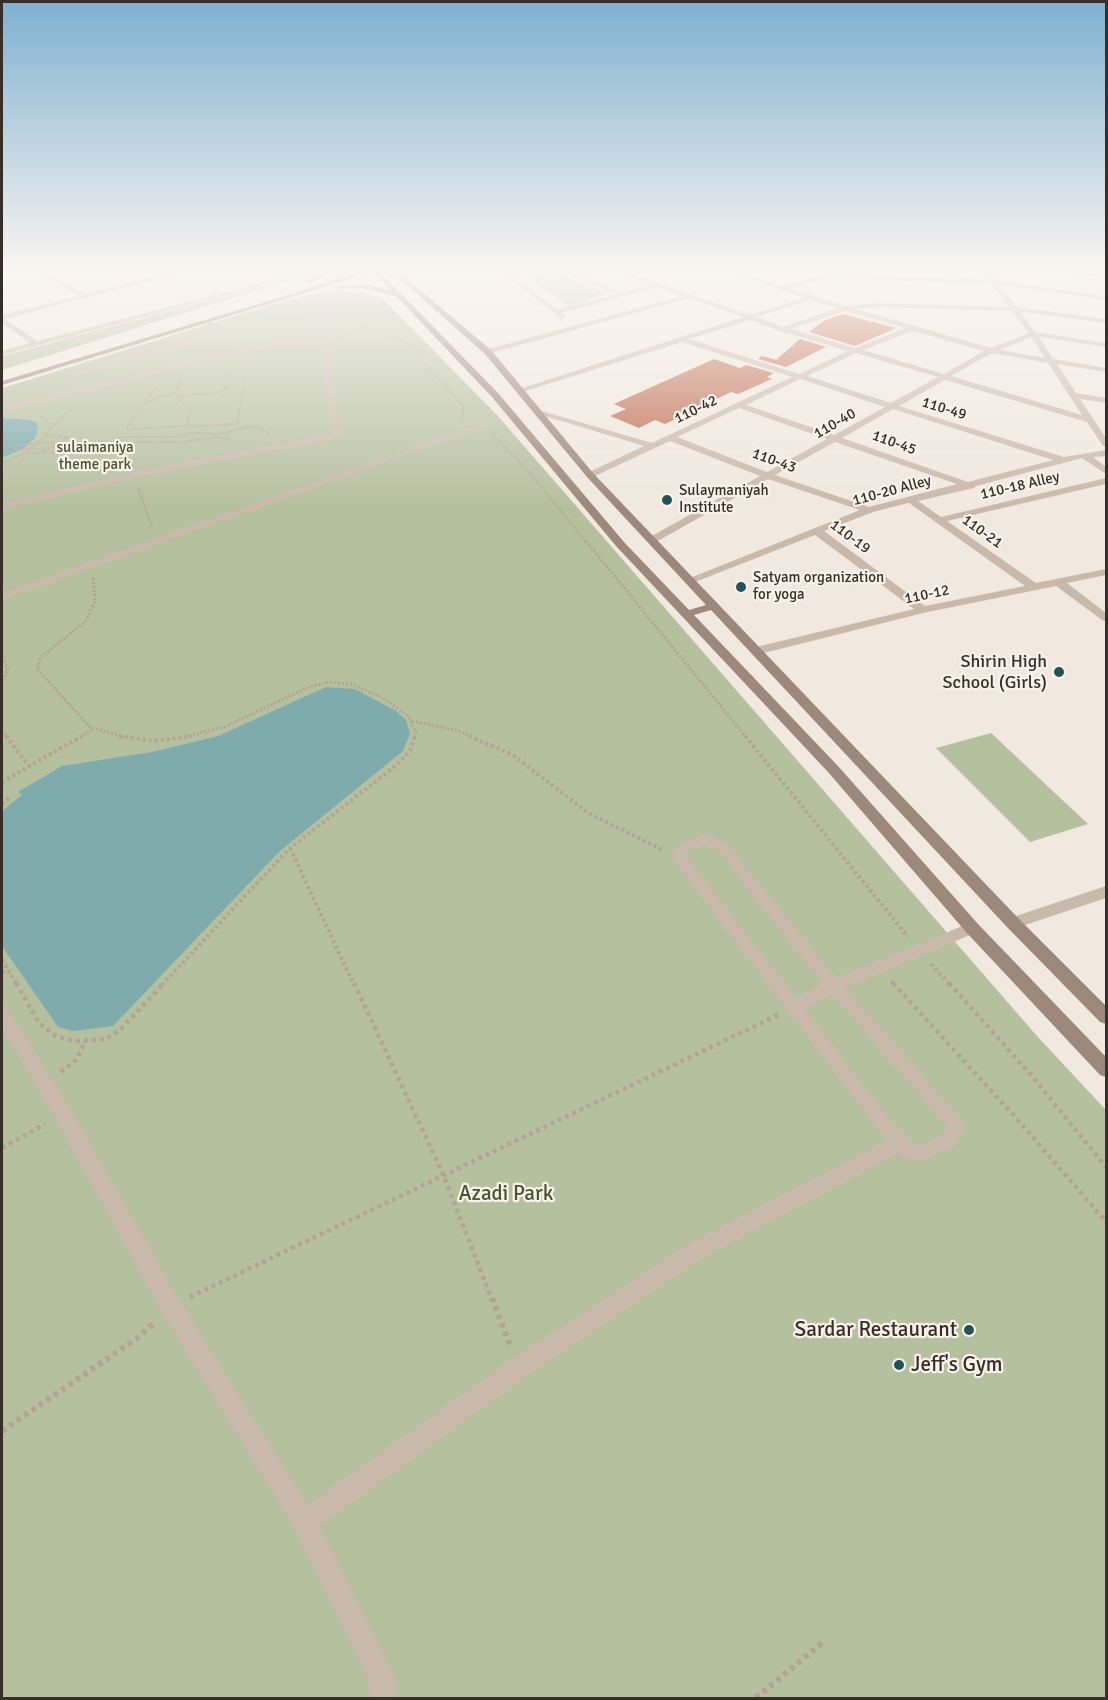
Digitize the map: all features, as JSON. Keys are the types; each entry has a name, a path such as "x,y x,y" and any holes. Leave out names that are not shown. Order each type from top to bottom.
{"main road":[{"path":"2,377 95,348"},
{"path":"2,383 117,348"},
{"path":"451,348 495,395 620,543 833,769 972,928 1107,1069"},
{"path":"484,348 522,391 590,475 1013,923 1107,1017"},
{"path":"685,614 715,606"}],"street":[{"path":"2,353 20,348"},
{"path":"4,409 256,348"},
{"path":"2,507 133,475 334,436 340,430 335,419 327,369 327,348"},
{"path":"488,352 501,348"},
{"path":"522,391 652,348"},
{"name":"110-49","path":"708,348 795,378 1064,460"},
{"path":"845,348 1090,420"},
{"name":"110-42","path":"590,475 861,348"},
{"path":"982,348 1050,362 1107,370"},
{"name":"110-40","path":"652,540 998,348"},
{"path":"1042,348 1107,444"},
{"path":"1073,395 1107,400"},
{"name":"110-45","path":"739,405 971,486"},
{"path":"539,412 654,446"},
{"path":"2,597 485,425"},
{"name":"110-43","path":"671,438 769,476 869,510"},
{"name":"110-20 Alley","path":"691,580 869,510 971,486 1084,455 1107,453"},
{"path":"1084,455 1107,471"},
{"name":"110-18 Alley","path":"939,520 1107,481"},
{"name":"110-21","path":"912,501 1034,587"},
{"name":"110-19","path":"817,531 923,610"},
{"name":"110-12","path":"756,651 923,610 1107,572"},
{"path":"1058,582 1107,618"},
{"path":"1013,923 1107,892"},
{"path":"2,1013 63,1114 171,1307 305,1522 381,1677 383,1698"},
{"path":"305,1522 519,1368 692,1253 900,1143"}],"lane":[{"path":"72,375 176,348"},
{"path":"703,839 711,840 723,848 834,986 956,1125 954,1135 946,1142 921,1154 909,1151 900,1143 678,853 703,839"},
{"path":"794,1007 834,986 972,928"}],"path":[{"path":"412,348 464,408 462,419 455,424"},
{"path":"171,368 126,429 237,424 249,350"},
{"path":"186,427 191,412 177,396 218,393 227,389 237,362"},
{"path":"146,402 175,393"},
{"path":"2,464 24,453 50,429 45,418 28,412 4,409"},
{"path":"485,425 530,473 918,950 1031,1075 1107,1167"},
{"path":"238,442 217,437 187,442 178,440 134,442 124,446 113,444 62,444 41,443 17,445 14,450 33,448 44,450 62,444 112,441 123,437 134,439 190,433 219,434 247,427 258,427 266,433 277,434 267,436"},
{"path":"45,436 67,436 58,452"},
{"path":"24,453 121,448 152,527"},
{"path":"79,569 95,580 95,601 92,612 77,630 41,657 37,669 90,727 126,738 153,741 188,737 224,727 309,687 330,682 353,685 383,698 412,721 456,729 513,755 588,813 680,858"},
{"path":"2,657 8,669 2,682"},
{"path":"2,960 39,1023 56,1036 86,1040 106,1039 121,1029 290,848 397,765 410,751 416,732 412,721"},
{"path":"2,782 95,729"},
{"path":"2,731 29,766"},
{"path":"2,804 10,797"},
{"path":"290,848 443,1174 519,1368"},
{"path":"878,967 1018,1120 1107,1222"},
{"path":"2,972 7,969"},
{"path":"2,1431 136,1339 171,1307 443,1174 794,1007"},
{"path":"45,1085 76,1060 86,1040"},
{"path":"2,1148 63,1114"},
{"path":"756,1698 822,1643"}],"green space":[{"path":"31,348 71,348 2,370 2,356"},
{"name":"Azadi Park","path":"130,348 431,348 497,415 1037,1036 1106,1110 1106,1698 2,1698 2,388"},
{"path":"991,733 1088,824 1030,842 936,748"}],"water":[{"path":"2,418 30,420 37,423 38,429 35,438 26,447 2,458"},
{"path":"326,687 355,689 396,711 406,720 410,734 403,751 280,851 113,1026 73,1031 58,1027 2,946 2,811 22,795 18,792 62,766 152,752 218,736"}],"building":[{"path":"789,348 823,348 786,367 758,359 762,356 776,360"},
{"path":"714,359 740,368 746,365 774,373 767,377 772,379 738,394 731,392 665,424 655,420 639,428 610,416 626,409 614,404"}],"place":[{"name":"Sulaymaniyah Institute","path":"667,500"},
{"name":"Satyam organization for yoga","path":"741,587"},
{"name":"Shirin High School (Girls)","path":"1059,672"},
{"name":"Sardar Restaurant","path":"969,1330"},
{"name":"Jeff's Gym","path":"899,1365"}],"park label":[{"name":"sulaimaniya theme park","path":"95,456"}]}
